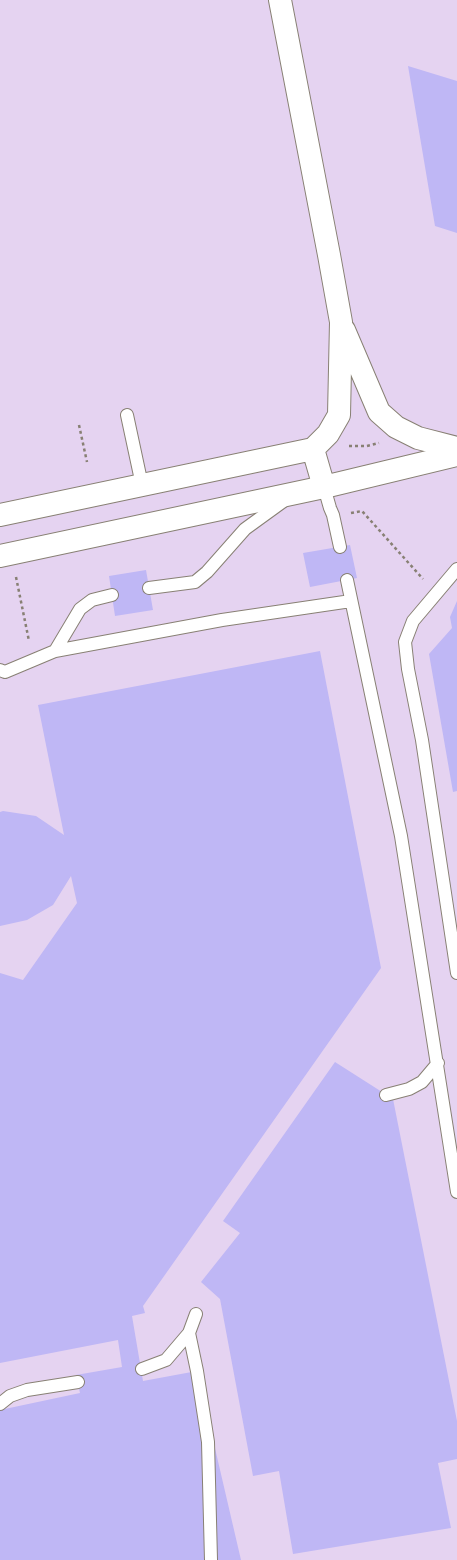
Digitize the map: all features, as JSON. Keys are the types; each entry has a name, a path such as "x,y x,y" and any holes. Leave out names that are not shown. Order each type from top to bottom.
{"street":[{"path":"0,515 313,449 328,434 339,415 341,322 280,0"},
{"path":"341,322 379,412 396,427 418,438 457,448"},
{"path":"313,449 324,487"},
{"path":"0,556 294,494 457,455"}],"lane":[{"path":"127,415 142,485"},
{"path":"324,487 333,515 340,547"},
{"path":"149,588 195,582 207,572 245,529 294,494"},
{"path":"457,569 413,621 405,642 408,668 422,740 457,973"},
{"path":"347,580 400,836 438,1063 457,1192"},
{"path":"55,651 80,609 92,600 112,595"},
{"path":"2,674 55,651 222,620 351,601"},
{"path":"386,1095 409,1089 422,1082 438,1063"},
{"path":"142,1369 166,1360 189,1333 196,1314"},
{"path":"189,1333 197,1370 208,1442 211,1560"},
{"path":"0,1404 10,1396 27,1390 78,1382"}],"path":[{"path":"79,425 87,462"},
{"path":"344,446 367,446 382,442"},
{"path":"333,515 362,511 437,594"},
{"path":"16,573 33,660"}],"shaded area":[{"path":"0,0 457,0 457,1560 0,1560"}],"building":[{"path":"408,66 457,81 457,233 435,226"},
{"path":"350,545 357,578 310,587 303,553"},
{"path":"146,570 153,610 115,616 109,576"},
{"path":"457,601 457,791 453,792 429,654 452,628 450,617"},
{"path":"320,651 381,968 143,1306 145,1313 132,1316 143,1381 197,1371 241,1560 0,1560 0,1410 80,1393 76,1375 122,1367 118,1340 0,1363 0,973 23,980 77,903 71,876 53,905 27,920 0,926 0,812 3,811 36,816 64,835 38,705"},
{"path":"335,1062 393,1099 457,1421 457,1459 438,1463 451,1528 293,1554 279,1471 253,1476 220,1299 201,1282 240,1233 223,1221"}]}
